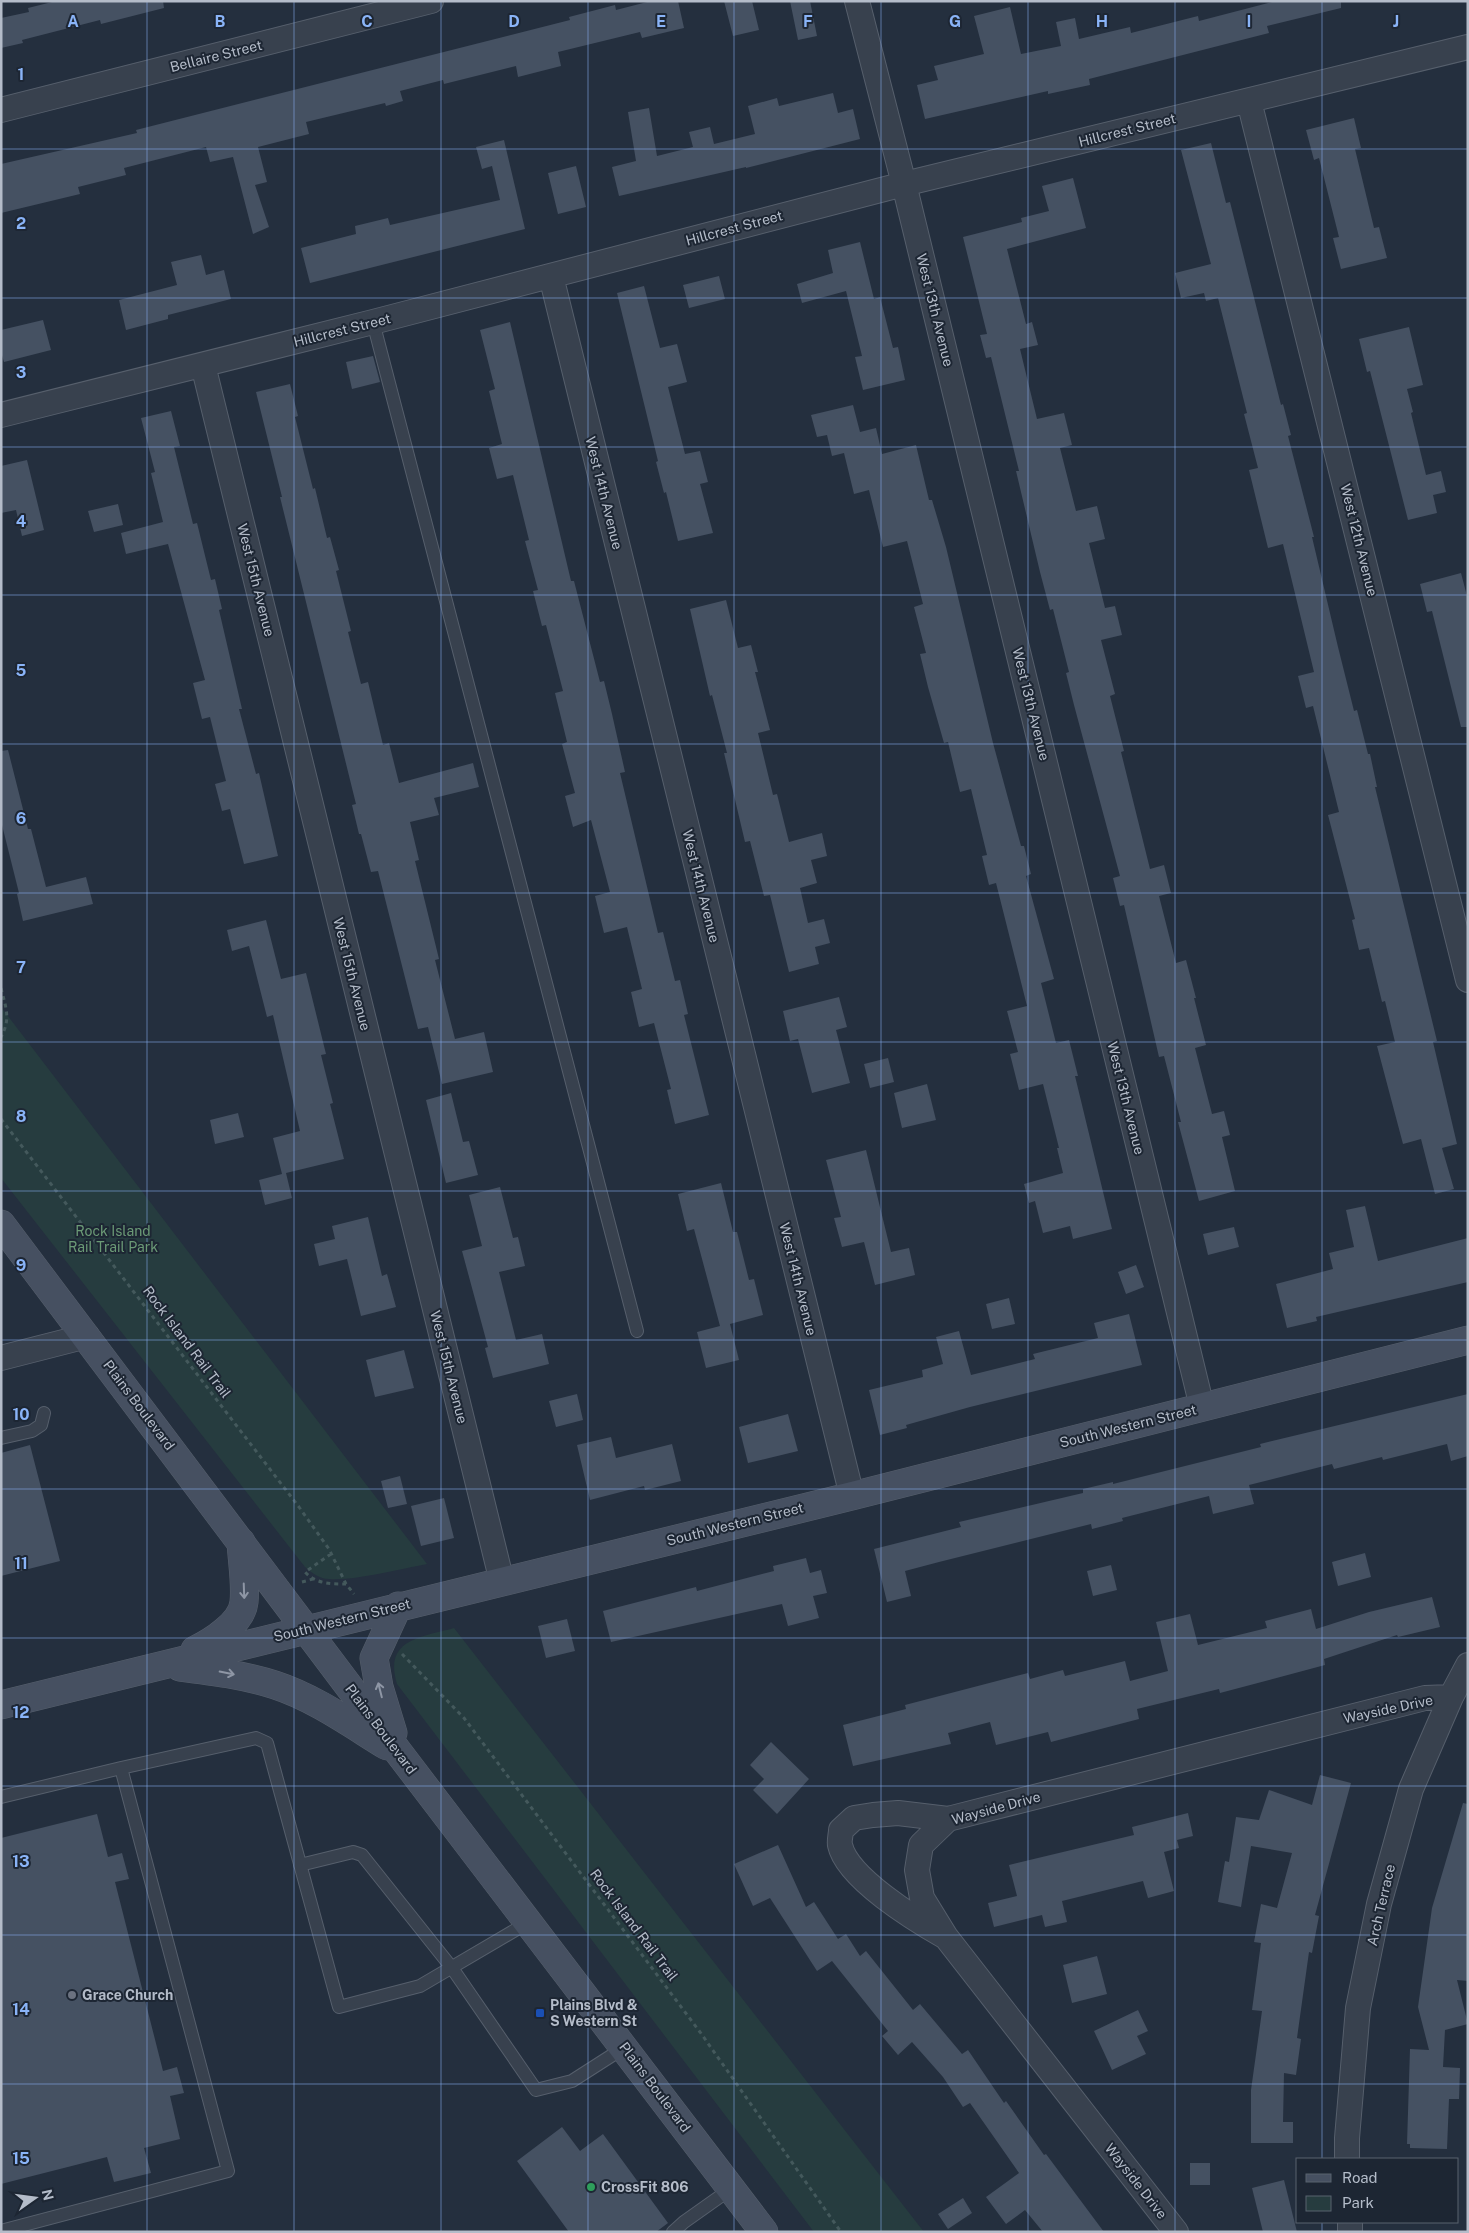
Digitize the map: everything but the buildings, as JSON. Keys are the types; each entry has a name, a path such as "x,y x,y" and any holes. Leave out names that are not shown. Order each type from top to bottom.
{"main road":[{"name":"Plains Boulevard","path":"1,1224 399,1753 764,2232"},
{"name":"South Western Street","path":"1,1705 852,1496 1468,1340"},
{"path":"164,1665 210,1643 232,1624 244,1604 242,1542"},
{"path":"398,1606 374,1658 378,1687 399,1753"},
{"path":"164,1665 226,1672 276,1685 328,1710 399,1753"}],"street":[{"name":"Bellaire Street","path":"1,110 431,1"},
{"name":"West 13th Avenue","path":"856,1 904,184 1202,1408"},
{"name":"Hillcrest Street","path":"1,416 373,322 904,184 1468,46"},
{"name":"West 12th Avenue","path":"1249,101 1468,980"},
{"name":"West 14th Avenue","path":"551,276 852,1496"},
{"name":"West 15th Avenue","path":"203,365 502,1582"},
{"path":"1,1358 87,1336"},
{"name":"Arch Terrace","path":"1348,2158 1347,2138 1358,2008 1379,1904 1411,1789 1451,1697 1468,1665"},
{"name":"Wayside Drive","path":"1176,2232 946,1937 922,1898 917,1870 921,1845 948,1819 1425,1698 1451,1697"},
{"path":"946,1937 903,1912 875,1889 850,1865 839,1845 841,1830 854,1818 898,1813 948,1819"}],"lane":[{"path":"373,322 637,1331"},
{"path":"1,1438 32,1431 41,1425 44,1413"},
{"path":"1,1797 256,1738 267,1743 339,2007 420,1986 529,1922"},
{"path":"1,2231 228,2171 121,1768"},
{"path":"300,1865 353,1852 362,1856 452,1968 536,2090 572,2081 625,2048"},
{"path":"673,2232 732,2188"}],"path":[{"path":"1,988 7,1009 8,1026 1,1038"},
{"name":"Rock Island Rail Trail","path":"1,1119 293,1499 331,1554 346,1584 324,1583 313,1579 305,1572 331,1554"},
{"name":"Rock Island Rail Trail","path":"398,1650 470,1726 700,2032 841,2232"}],"green space":[{"name":"Rock Island Rail Trail Park","path":"1,1007 427,1564 378,1574 339,1579 322,1578 305,1567 1,1178"},
{"path":"454,1628 924,2232 814,2232 397,1684 394,1669 400,1649 408,1642 418,1638"}],"place":[{"name":"Grace Church","path":"72,1995"},
{"name":"Plains Blvd & S Western St","path":"540,2013"},
{"name":"CrossFit 806","path":"591,2187"}]}
